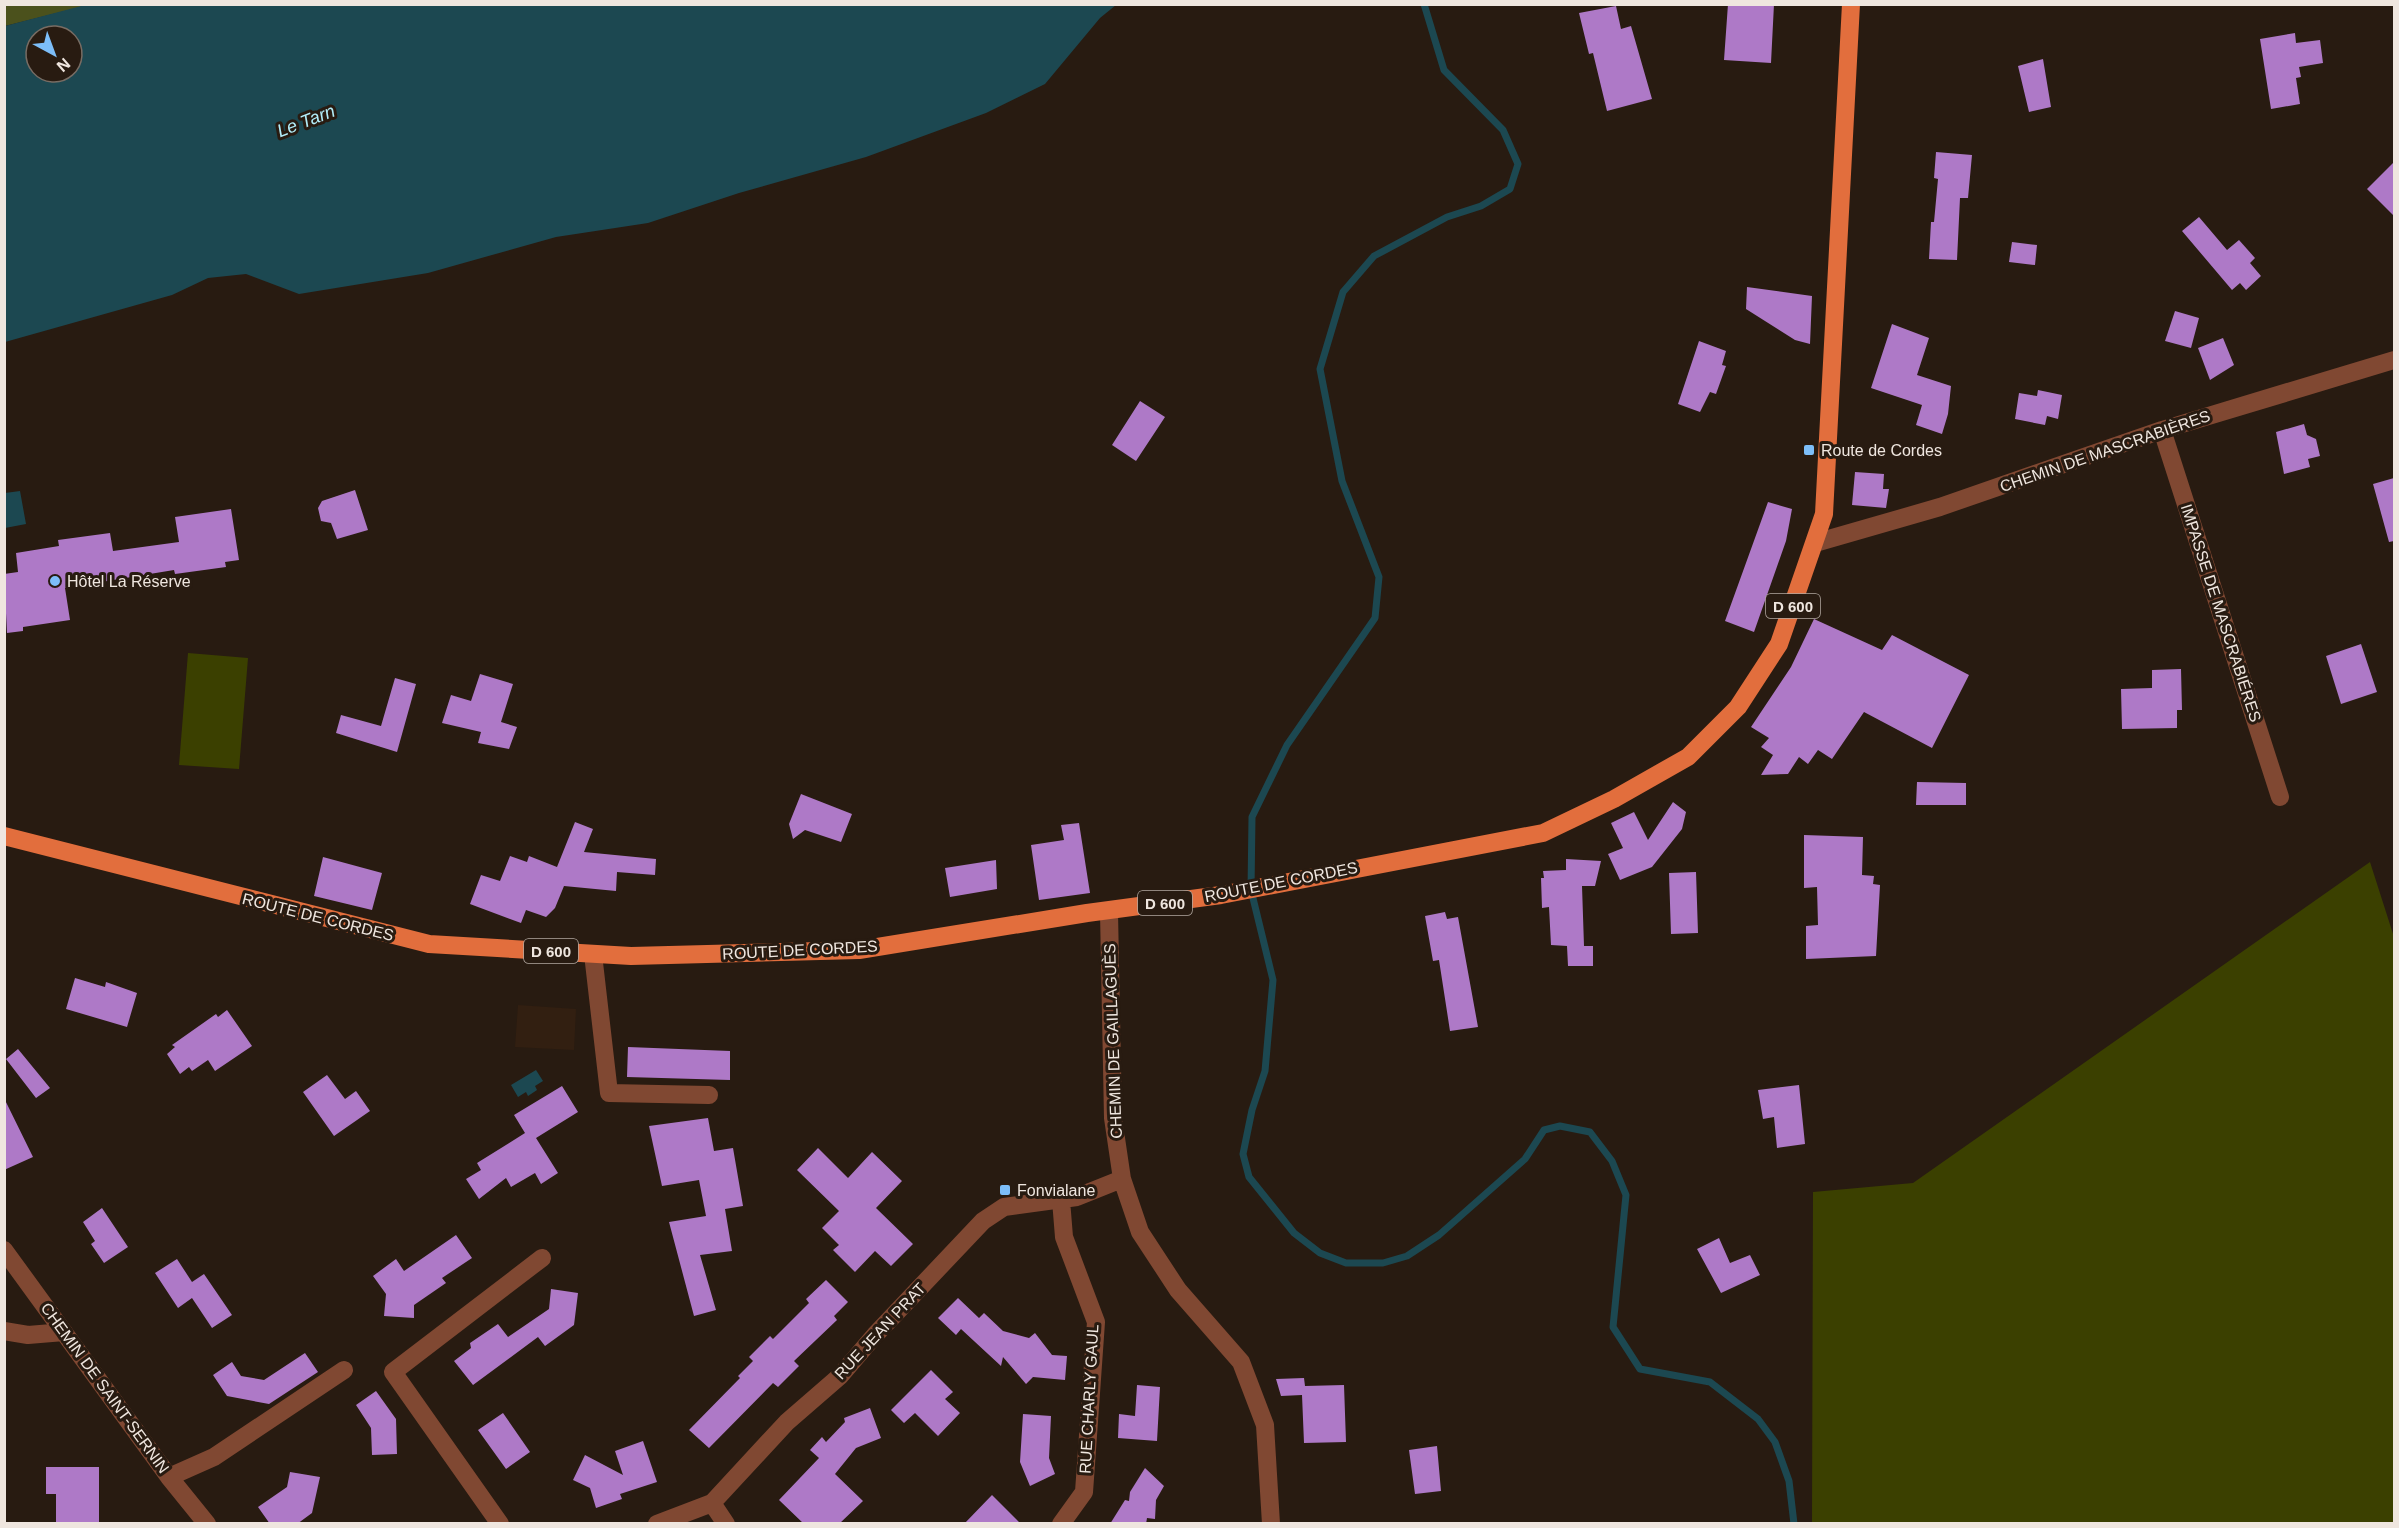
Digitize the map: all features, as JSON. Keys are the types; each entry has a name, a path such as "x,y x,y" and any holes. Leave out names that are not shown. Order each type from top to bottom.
{"main road":[{"name":"ROUTE DE CORDES","path":"4,836 429,944 631,956 859,950 1087,913 1109,912 1221,895 1543,833 1614,799 1688,757 1738,707 1779,644 1824,514 1851,4"}],"street":[{"name":"CHEMIN DE MASCRABIÈRES","path":"1815,543 1940,507 2162,430 2394,360"},
{"name":"IMPASSE DE MASCRABIÉRES","path":"2162,430 2280,797"},
{"name":"CHEMIN DE GAILLAGUÈS","path":"1109,912 1113,1118 1122,1179 1140,1232 1178,1290 1241,1362 1265,1425 1270,1524"},
{"path":"593,954 609,1093 709,1095"},
{"name":"RUE JEAN PRAT","path":"657,1524 712,1503 787,1422 840,1376 875,1335 983,1221 1004,1207 1077,1197 1122,1179"},
{"name":"RUE CHARLY GAUL","path":"1061,1200 1064,1237 1096,1323 1084,1491 1061,1524"},
{"name":"CHEMIN DE SAINT-SERNIN","path":"4,1250 169,1477 207,1524"},
{"path":"500,1524 393,1372 542,1258"},
{"path":"4,1331 28,1335 64,1332"},
{"path":"169,1477 214,1457 344,1370"},
{"path":"712,1503 726,1524"}],"shaded area":[{"path":"518,1005 576,1009 574,1050 515,1047"}],"green space":[{"path":"5,5 89,5 5,26"},
{"path":"188,653 248,658 239,769 179,765"},
{"path":"2370,862 2394,937 2394,1523 1812,1523 1813,1192 1913,1183"}],"water":[{"name":"Le Tarn","path":"89,4 1116,4 1100,18 1045,84 986,113 866,157 739,193 648,223 556,237 428,273 299,294 246,274 208,278 172,295 5,342 5,26"},
{"path":"20,491 26,524 5,528 5,493"},
{"path":"536,1070 543,1081 535,1086 537,1090 528,1096 526,1092 518,1097 511,1085"}],"building":[{"path":"1728,4 1774,4 1771,63 1724,60"},
{"path":"1616,6 1621,29 1631,26 1652,99 1607,111 1593,53 1589,54 1579,13"},
{"path":"2295,33 2296,43 2320,40 2323,63 2299,67 2301,77 2296,78 2300,104 2271,109 2260,39"},
{"path":"2043,59 2051,107 2029,112 2018,66"},
{"path":"1936,152 1972,155 1968,198 1960,198 1957,260 1929,259 1931,222 1934,222 1938,179 1934,178"},
{"path":"2394,162 2394,216 2367,189"},
{"path":"2199,217 2227,250 2239,240 2255,258 2250,263 2261,276 2246,290 2240,283 2232,290 2182,231"},
{"path":"2012,242 2037,245 2035,265 2009,262"},
{"path":"1747,287 1812,296 1810,344 1795,340 1746,309"},
{"path":"2175,311 2199,318 2191,348 2165,341"},
{"path":"1892,324 1929,338 1917,375 1951,386 1948,414 1942,434 1916,425 1922,405 1871,388"},
{"path":"2223,338 2234,365 2210,380 2198,348"},
{"path":"1699,341 1726,351 1722,365 1726,366 1716,394 1710,392 1700,412 1678,404"},
{"path":"2038,390 2062,395 2058,419 2047,416 2045,425 2015,419 2019,393 2037,396"},
{"path":"1140,401 1165,417 1136,461 1112,445"},
{"path":"2304,424 2307,435 2316,439 2320,456 2308,459 2310,467 2284,474 2276,432"},
{"path":"1855,472 1884,474 1883,489 1889,489 1886,508 1852,505"},
{"path":"2394,478 2394,541 2389,542 2373,484"},
{"path":"355,490 368,530 337,539 331,523 321,521 318,508 322,501"},
{"path":"1768,502 1792,509 1786,541 1754,632 1725,621"},
{"name":"Hôtel La Réserve","path":"231,509 239,560 225,562 226,567 175,574 174,570 65,588 70,620 23,627 23,631 7,633 4,574 18,572 16,553 59,546 58,540 110,533 113,551 179,542 175,517"},
{"path":"1814,619 1882,650 1892,635 1969,675 1932,748 1864,712 1832,759 1818,750 1808,764 1799,757 1788,774 1761,775 1773,755 1761,747 1769,738 1751,727 1791,667"},
{"path":"2361,644 2377,692 2341,704 2326,656"},
{"path":"2181,669 2182,710 2177,710 2177,728 2122,729 2121,689 2152,688 2152,670"},
{"path":"480,674 513,684 501,722 517,727 509,749 478,743 481,732 442,723 451,695 471,701"},
{"path":"395,678 416,684 397,752 336,733 341,715 381,726"},
{"path":"1917,782 1966,783 1966,805 1916,805"},
{"path":"801,794 852,814 841,842 805,830 793,839 789,824"},
{"path":"1673,802 1686,812 1682,829 1652,867 1620,880 1608,854 1623,848 1611,823 1634,812 1648,840"},
{"path":"575,822 593,829 584,852 656,859 655,875 617,872 616,891 564,886 555,908 546,917 526,910 521,923 470,904 481,875 500,881 510,856 527,862 529,856 557,867"},
{"path":"1079,823 1090,893 1039,900 1031,845 1064,840 1061,825"},
{"path":"1804,835 1863,837 1862,875 1874,876 1873,884 1880,885 1876,956 1806,959 1806,926 1818,925 1817,887 1804,888"},
{"path":"323,857 382,873 372,910 314,896"},
{"path":"1566,859 1601,861 1595,886 1582,886 1584,946 1593,946 1593,966 1568,966 1567,946 1551,945 1549,907 1542,908 1541,878 1544,878 1543,871 1566,870"},
{"path":"996,860 997,889 950,897 945,868"},
{"path":"1696,872 1698,933 1671,934 1669,873"},
{"path":"1445,912 1447,919 1458,917 1478,1027 1450,1031 1439,960 1433,961 1425,916"},
{"path":"75,978 105,987 106,982 137,993 127,1027 66,1009"},
{"path":"227,1010 252,1046 215,1071 208,1060 192,1071 189,1067 180,1074 167,1054 175,1047 172,1045 216,1014 218,1017"},
{"path":"628,1047 730,1051 730,1080 627,1077"},
{"path":"18,1049 50,1088 36,1098 6,1059"},
{"path":"327,1075 345,1099 356,1091 370,1111 334,1136 303,1092"},
{"path":"1799,1085 1805,1144 1777,1148 1774,1117 1763,1119 1758,1090"},
{"path":"562,1086 578,1112 536,1138 558,1173 541,1184 535,1173 511,1187 506,1178 479,1199 466,1179 481,1170 477,1163 525,1133 514,1115"},
{"path":"4,1098 33,1157 4,1170"},
{"path":"708,1118 714,1151 733,1148 743,1206 725,1209 732,1251 700,1255 716,1310 694,1316 669,1222 706,1216 699,1180 662,1186 649,1126"},
{"path":"818,1148 848,1178 872,1152 902,1181 876,1208 913,1244 891,1266 875,1251 855,1272 833,1250 839,1245 822,1228 839,1211 797,1170"},
{"path":"102,1208 128,1247 104,1263 91,1244 95,1241 83,1222"},
{"path":"456,1235 472,1258 442,1278 446,1283 414,1305 414,1318 384,1316 386,1294 373,1276 396,1259 404,1271"},
{"path":"1719,1238 1730,1263 1750,1255 1760,1275 1721,1293 1697,1249"},
{"path":"177,1259 192,1282 204,1274 232,1315 212,1328 192,1298 178,1308 155,1273"},
{"path":"826,1280 848,1302 834,1316 837,1320 794,1361 799,1366 778,1387 773,1383 709,1448 689,1430 740,1378 738,1376 753,1361 749,1357 770,1336 773,1339 809,1303 806,1299"},
{"path":"551,1289 578,1293 574,1325 545,1346 538,1337 473,1385 454,1361 471,1348 470,1343 498,1324 508,1337 549,1309"},
{"path":"958,1298 979,1318 984,1313 1003,1331 1029,1338 1035,1333 1052,1355 1067,1356 1065,1380 1033,1377 1026,1384 1003,1357 1001,1366 961,1329 956,1335 938,1318"},
{"path":"305,1353 318,1372 269,1404 227,1396 213,1375 232,1362 241,1376 264,1380"},
{"path":"931,1370 953,1392 945,1399 960,1413 938,1436 915,1413 904,1423 891,1410"},
{"path":"1304,1378 1305,1386 1344,1385 1346,1442 1304,1443 1302,1395 1281,1396 1276,1379"},
{"path":"1137,1385 1160,1387 1157,1441 1118,1438 1119,1414 1135,1416"},
{"path":"376,1391 396,1419 397,1454 372,1455 371,1428 356,1405"},
{"path":"870,1408 881,1438 856,1448 835,1474 863,1501 839,1524 804,1524 779,1500 819,1458 810,1450 822,1437 826,1442 845,1422 844,1418"},
{"path":"503,1413 530,1452 506,1469 478,1430"},
{"path":"1023,1414 1051,1416 1049,1458 1055,1474 1030,1486 1020,1462"},
{"path":"643,1441 657,1482 620,1494 622,1499 596,1508 590,1488 573,1480 585,1455 623,1475 615,1451"},
{"path":"1437,1446 1441,1491 1415,1494 1409,1450"},
{"path":"46,1467 99,1467 99,1524 56,1524 56,1494 46,1494"},
{"path":"1145,1468 1164,1486 1156,1500 1155,1519 1147,1518 1146,1524 1110,1524 1125,1500 1129,1501 1130,1492"},
{"path":"290,1472 320,1477 312,1513 297,1524 270,1524 258,1507 287,1487"},
{"path":"992,1495 1021,1524 964,1524"}],"waterway":[{"path":"1424,4 1444,70 1503,130 1518,164 1510,189 1481,206 1447,217 1374,256 1343,292 1320,369 1342,481 1379,577 1375,618 1287,745 1252,817 1251,890 1273,980 1265,1071 1252,1110 1243,1154 1249,1177 1294,1233 1320,1253 1346,1263 1383,1263 1407,1256 1439,1235 1525,1159 1544,1130 1560,1126 1590,1132 1612,1161 1626,1195 1613,1327 1640,1369 1710,1382 1758,1419 1775,1442 1789,1481 1794,1524"}],"place":[{"name":"Route de Cordes","path":"1809,450"},
{"name":"Hôtel La Réserve","path":"55,581"},
{"name":"Fonvialane","path":"1005,1190"}]}
